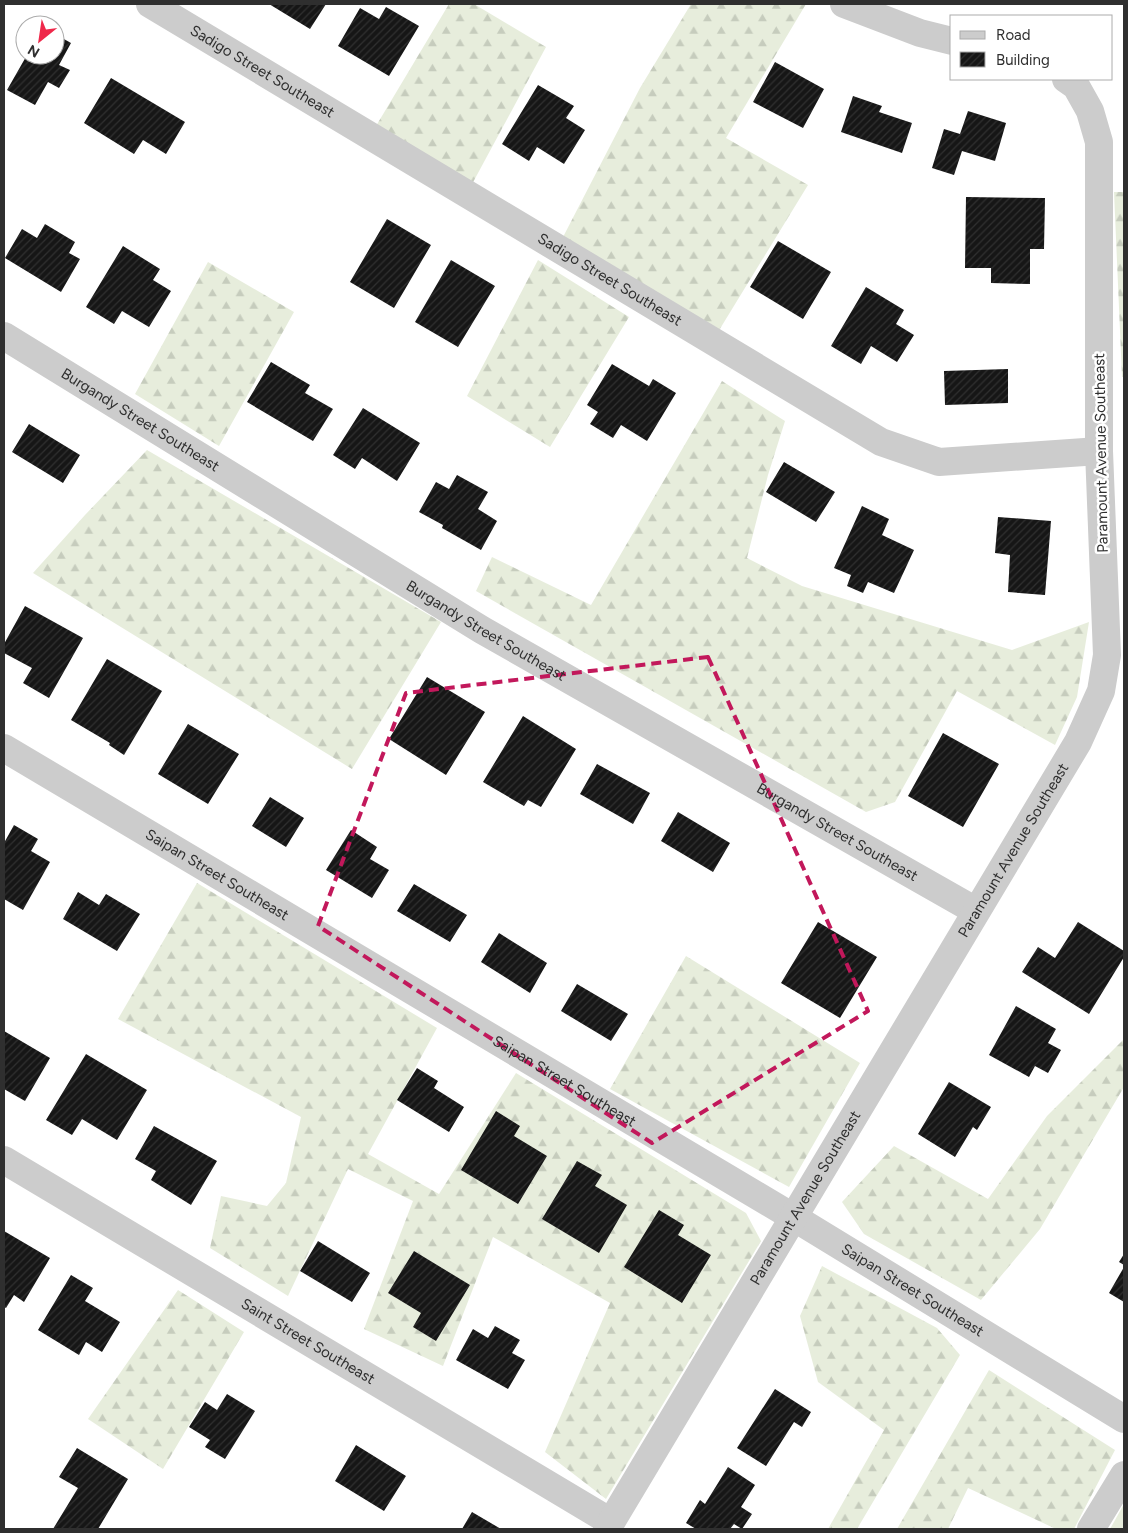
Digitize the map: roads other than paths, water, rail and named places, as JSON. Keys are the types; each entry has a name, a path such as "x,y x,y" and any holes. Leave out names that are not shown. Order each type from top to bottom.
{"street":[{"name":"Sadigo Street Southeast","path":"150,4 881,442 939,462 1099,451"},
{"path":"844,4 920,33 950,40"},
{"name":"Paramount Avenue Southeast","path":"609,1526 1078,742 1101,690 1107,655 1099,451 1099,142 1090,111 1071,82"},
{"name":"Burgandy Street Southeast","path":"4,336 482,630 976,912"},
{"name":"Saipan Street Southeast","path":"4,748 793,1217 1124,1419"},
{"name":"Saint Street Southeast","path":"4,1160 609,1526"},
{"path":"1091,1529 1124,1475"}]}
